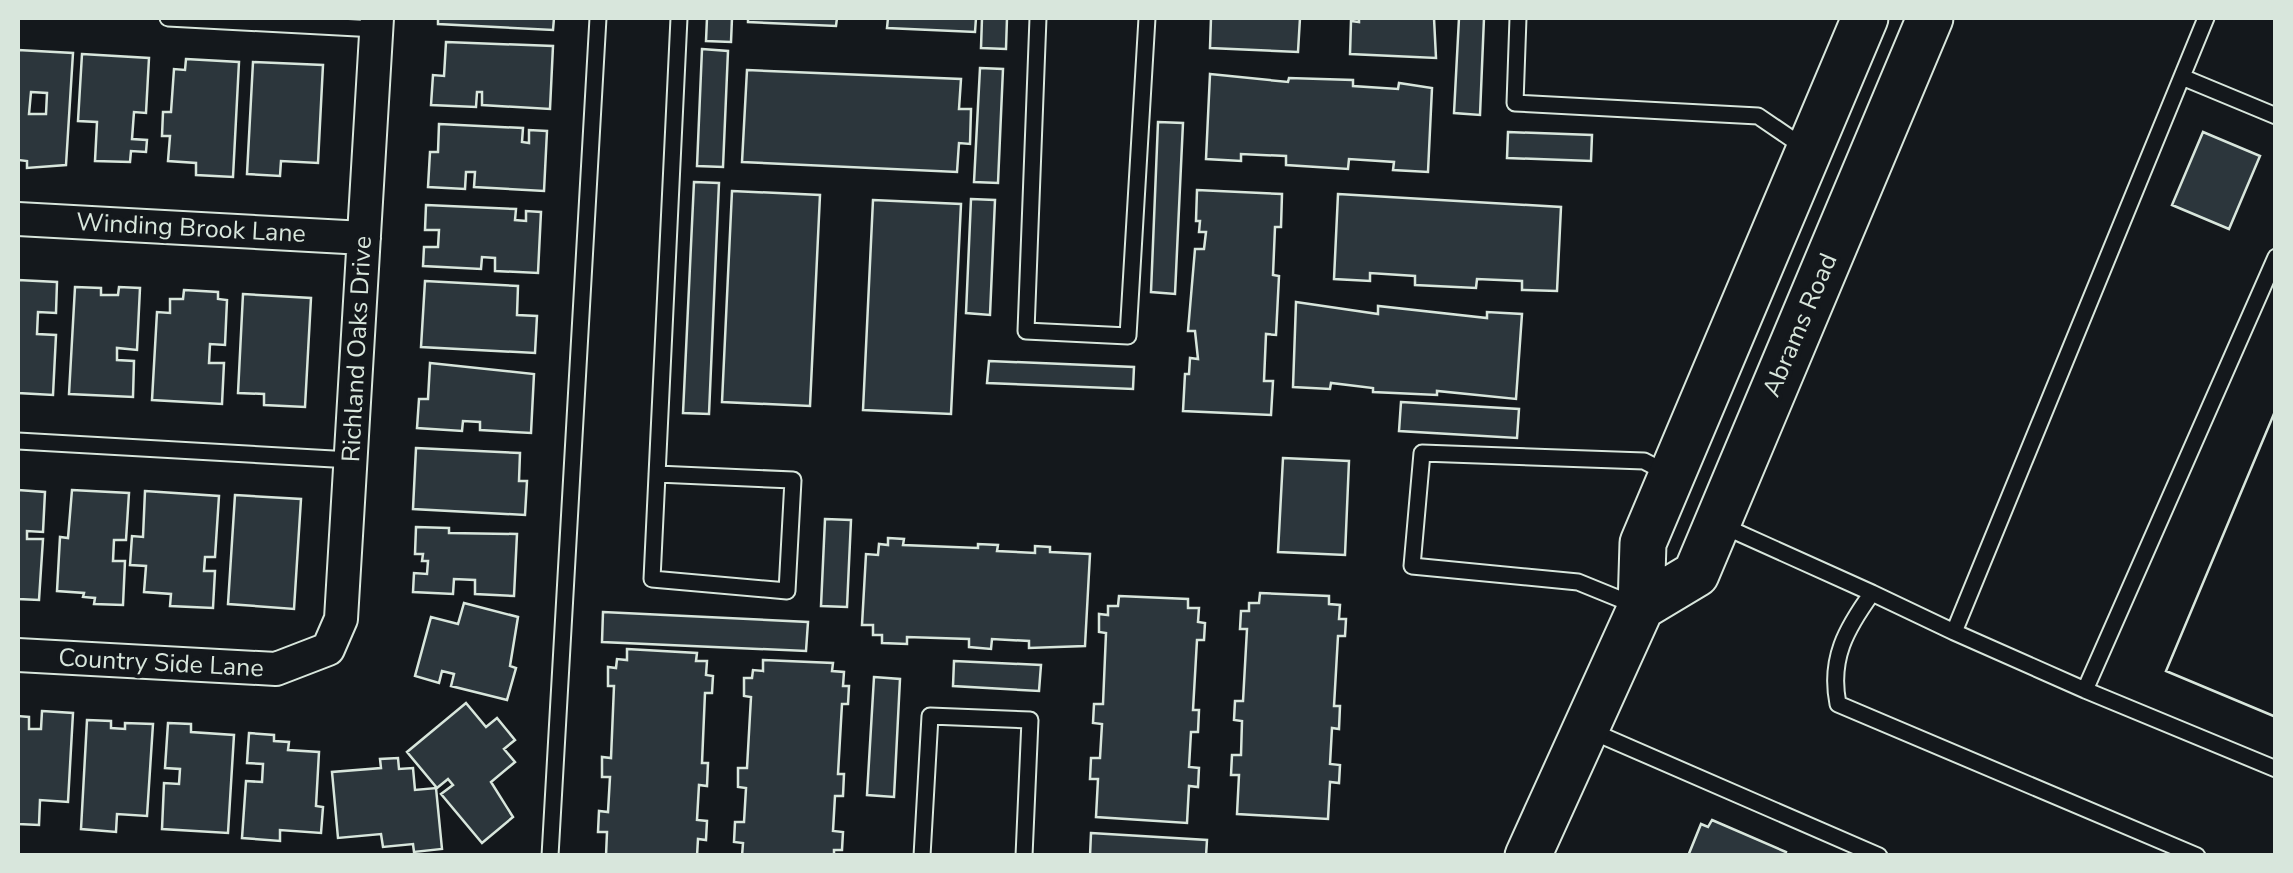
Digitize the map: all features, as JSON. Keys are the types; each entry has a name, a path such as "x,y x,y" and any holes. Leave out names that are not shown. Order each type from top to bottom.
{"main road":[{"path":"1528,856 1640,607 1643,543 1862,18"},
{"name":"Abrams Road","path":"1640,607 1696,574 1930,18"}],"street":[{"name":"Richland Oaks Drive","path":"303,662 328,648 342,619 377,23"},
{"name":"Winding Brook Lane","path":"18,219 364,238"},
{"name":"Country Side Lane","path":"18,655 276,669 303,662"}],"lane":[{"path":"168,18 377,23"},
{"path":"550,856 598,18"},
{"path":"657,474 793,480 787,591 652,579 657,474 679,18"},
{"path":"1038,18 1026,331 1128,336 1148,18"},
{"path":"1518,18 1515,103 1758,116 1808,150"},
{"path":"1954,632 2206,18"},
{"path":"2182,77 2276,116"},
{"path":"2085,690 2276,258"},
{"path":"18,441 351,460"},
{"path":"1640,607 1578,582 1412,566 1422,453 1644,461 1672,475"},
{"path":"1717,524 2085,690 2276,769"},
{"path":"1872,594 1851,621 1832,674 1838,704 2196,856"},
{"path":"922,856 930,716 1030,720 1024,856"},
{"path":"1586,728 1878,856"}],"building":[{"path":"438,18 554,18 553,30 438,24"},
{"path":"707,18 732,18 731,42 706,41"},
{"path":"748,18 837,18 836,26 748,22"},
{"path":"888,18 976,18 975,32 887,28"},
{"path":"982,18 1007,18 1006,49 981,48"},
{"path":"1211,18 1300,18 1298,52 1210,48"},
{"path":"1359,18 1434,18 1436,58 1350,54 1351,21 1359,22"},
{"path":"1459,18 1484,18 1480,115 1454,113"},
{"path":"446,42 553,46 550,109 482,105 482,92 477,92 476,107 431,105 433,75 444,76"},
{"path":"702,49 728,51 723,167 697,166"},
{"path":"18,50 73,53 66,165 27,168 27,161 18,160","holes":["31,92 47,93 46,114 29,114"]},
{"path":"82,54 149,58 146,113 134,112 132,139 147,140 146,152 131,151 130,162 95,161 97,122 78,121"},
{"path":"186,59 239,62 233,177 196,175 196,163 168,161 170,136 162,136 163,112 171,112 174,69 185,70"},
{"path":"253,62 323,65 318,163 281,161 280,176 247,174"},
{"path":"980,68 1003,69 998,183 974,182"},
{"path":"747,70 961,79 959,109 971,109 970,144 959,143 957,172 742,162"},
{"path":"1210,74 1288,82 1289,78 1353,80 1353,86 1398,89 1399,83 1432,88 1428,172 1393,170 1394,162 1349,159 1348,169 1286,165 1286,156 1241,154 1241,161 1206,159"},
{"path":"1158,122 1183,123 1175,294 1151,292"},
{"path":"439,124 523,128 522,142 529,143 529,130 547,131 544,191 474,187 475,172 466,172 465,189 428,187 430,152 438,152"},
{"path":"1508,132 1592,135 1591,161 1507,158"},
{"path":"2203,132 2260,156 2229,229 2172,205"},
{"path":"694,182 719,183 709,414 683,413"},
{"path":"1197,190 1282,194 1281,227 1275,227 1273,275 1279,276 1276,335 1266,334 1264,381 1273,381 1271,415 1183,411 1185,374 1189,374 1190,358 1198,359 1195,331 1188,331 1195,249 1204,249 1206,232 1199,232 1200,221 1196,221"},
{"path":"732,191 820,195 810,406 722,402"},
{"path":"1338,194 1561,207 1557,291 1522,290 1522,281 1477,279 1476,288 1415,285 1415,276 1370,273 1370,281 1334,279"},
{"path":"971,199 995,200 990,315 966,313"},
{"path":"873,200 961,204 951,414 863,410"},
{"path":"426,205 516,209 515,220 526,221 526,211 541,212 538,273 495,271 495,258 482,257 481,269 423,266 424,247 438,247 439,230 425,230"},
{"path":"18,280 57,282 56,313 38,312 37,334 56,335 53,395 18,393"},
{"path":"425,281 518,286 517,315 537,316 535,353 421,347"},
{"path":"75,287 101,288 101,295 118,295 119,287 140,288 137,350 117,348 117,360 134,361 133,397 69,394"},
{"path":"184,290 218,292 218,299 227,300 225,345 210,344 209,363 224,363 222,404 152,400 157,312 170,313 170,299 183,299"},
{"path":"243,294 311,298 305,407 264,405 264,394 238,393"},
{"path":"1296,302 1378,314 1378,306 1487,318 1487,312 1522,314 1516,399 1437,391 1437,395 1373,392 1373,388 1331,383 1330,389 1293,387"},
{"path":"989,361 1134,367 1133,389 987,383"},
{"path":"430,363 534,374 531,433 480,430 480,422 463,421 462,431 417,428 419,399 428,399"},
{"path":"1401,402 1519,409 1517,438 1399,431"},
{"path":"2276,409 2276,717 2166,671"},
{"path":"2276,409 2276,717 2166,671"},
{"path":"416,448 520,453 519,481 527,481 525,515 413,509"},
{"path":"1283,458 1349,461 1345,555 1278,552"},
{"path":"18,490 45,492 43,532 27,531 27,539 43,539 39,600 18,599"},
{"path":"72,490 129,493 126,540 114,540 113,561 125,561 123,605 94,604 95,598 83,597 84,593 57,591 60,537 68,538"},
{"path":"145,491 219,496 215,557 205,557 204,571 215,571 213,608 170,606 171,594 144,592 146,566 130,565 132,536 143,537"},
{"path":"235,495 301,499 294,609 228,604"},
{"path":"825,519 851,520 847,607 821,606"},
{"path":"416,527 449,528 449,533 517,534 514,596 475,594 475,580 454,579 453,594 413,592 414,573 427,574 428,561 422,561 423,554 415,554"},
{"path":"888,538 904,539 903,545 998,545 997,551 1035,553 1035,546 1050,547 1050,552 1090,554 1085,646 1029,648 1029,641 992,639 991,649 969,647 969,639 907,637 907,644 882,643 882,635 873,635 873,625 862,625 866,554 878,555 879,544 888,545"},
{"path":"1260,593 1329,596 1329,604 1340,605 1339,619 1346,619 1345,636 1338,636 1334,706 1340,706 1339,729 1332,728 1330,764 1340,765 1339,783 1330,782 1328,819 1237,814 1239,775 1231,775 1232,755 1241,755 1242,721 1234,720 1235,701 1243,701 1247,629 1240,629 1241,611 1249,611 1249,603 1259,603"},
{"path":"1119,596 1188,599 1188,608 1199,608 1198,622 1205,623 1204,640 1197,640 1193,710 1199,710 1198,732 1191,732 1189,767 1199,768 1198,787 1189,786 1187,823 1096,817 1098,779 1090,779 1091,758 1100,758 1102,724 1093,723 1094,704 1103,704 1106,633 1099,632 1099,614 1108,615 1108,606 1118,606"},
{"path":"464,603 518,617 510,666 516,668 507,700 451,686 454,674 442,671 439,683 415,676 431,617 458,624"},
{"path":"603,612 808,622 806,651 602,642"},
{"path":"627,649 697,653 696,661 707,661 706,675 713,676 712,693 705,693 702,763 708,763 707,786 699,785 697,820 707,821 706,840 698,839 697,856 606,856 607,832 598,832 599,811 608,812 610,777 602,777 602,757 611,758 614,686 608,686 608,667 616,668 617,659 627,660"},
{"path":"763,660 833,663 832,671 844,672 843,686 849,686 848,704 842,704 838,774 844,774 843,796 835,796 833,831 843,832 842,850 834,850 834,856 742,856 743,843 734,842 735,822 744,822 746,788 738,787 738,768 747,768 751,697 744,696 744,678 752,678 753,670 763,671"},
{"path":"954,661 1041,665 1039,691 953,686"},
{"path":"874,677 900,679 894,797 867,795"},
{"path":"466,703 486,727 497,718 515,740 504,749 515,762 491,782 513,817 482,843 441,794 453,785 448,779 437,788 407,752"},
{"path":"42,711 73,713 68,802 40,800 39,825 18,824 18,716 29,717 29,729 41,729"},
{"path":"87,720 111,721 111,728 125,729 125,723 153,724 147,816 117,814 116,832 81,829"},
{"path":"168,723 191,724 191,732 234,735 228,833 162,829 164,783 179,784 180,769 165,768"},
{"path":"249,733 274,735 274,741 289,742 288,750 319,752 316,806 323,807 321,833 280,830 280,841 242,838 246,781 262,782 263,764 247,763"},
{"path":"398,758 399,769 413,768 415,790 436,788 442,849 414,852 413,844 383,847 381,834 338,838 332,772 381,768 380,759"},
{"path":"1712,820 1786,852 1785,856 1688,856 1701,824 1708,827"},
{"path":"1091,833 1207,840 1206,856 1090,856"}]}
